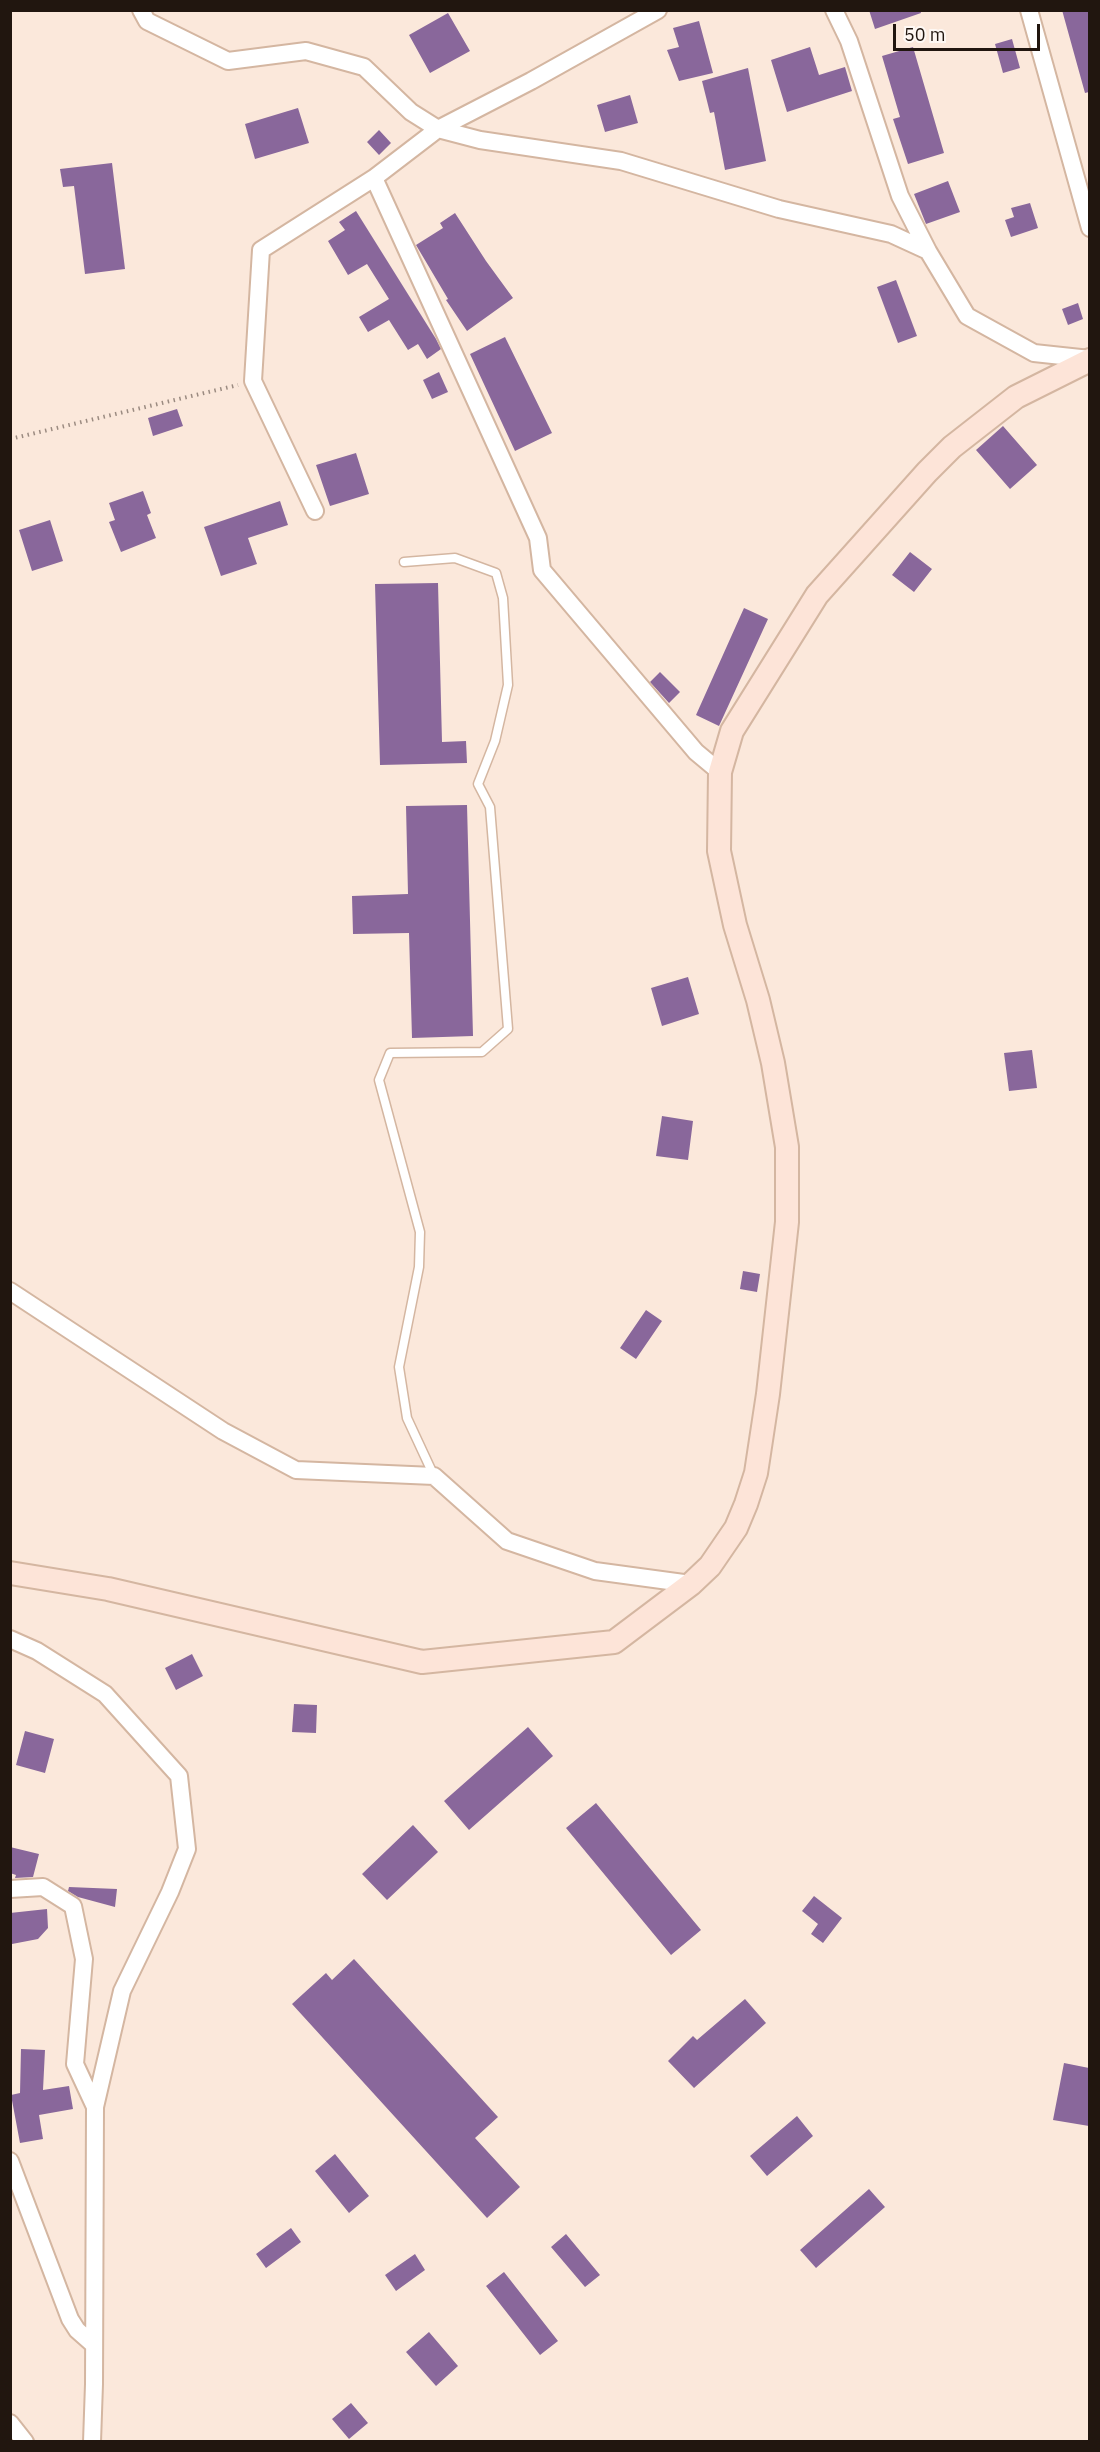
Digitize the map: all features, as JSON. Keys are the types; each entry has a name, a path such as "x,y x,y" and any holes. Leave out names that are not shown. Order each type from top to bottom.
{"street":[{"path":"141,10 147,21 228,61 306,51 364,67 411,112 438,129 480,140 621,161 779,209 891,234 928,251"},
{"path":"315,512 253,381 261,250 374,178 438,129 531,81 658,10"},
{"path":"834,10 849,41 900,196 928,251 967,316 1034,353 1089,359"},
{"path":"1029,10 1089,228"},
{"path":"374,178 538,538 542,570 696,752 720,772"},
{"path":"10,1573 108,1589 422,1662 614,1642 691,1584 723,1550 746,1504 756,1473 768,1394 787,1222 787,1147 773,1063 758,1000 735,925 719,851 720,772 732,731 817,595 927,471 952,447 1016,398 1089,359"},
{"path":"10,1291 223,1431 296,1470 434,1476 507,1541 595,1570 691,1584"},
{"path":"10,1639 37,1652 105,1694 179,1776 187,1849 170,1893 122,1991 95,2107 92,2442"},
{"path":"10,1889 43,1887 73,1906 84,1959 75,2064 95,2107"},
{"path":"10,2161 70,2319 77,2330 94,2345"},
{"path":"10,2423 24,2442"}],"lane":[{"path":"404,562 455,558 495,573 503,598 508,685 495,741 478,784 490,807 508,1029 482,1052 390,1053 379,1080 420,1232 419,1267 399,1367 407,1418 434,1476"}],"path":[{"path":"10,439 253,381"}],"building":[{"path":"869,10 920,10 921,13 875,29"},
{"path":"1062,10 1089,10 1089,92 1085,93"},
{"path":"448,13 470,51 430,73 409,35"},
{"path":"699,21 713,73 679,81 667,50 679,47 673,28"},
{"path":"1012,39 1020,68 1003,73 995,44"},
{"path":"810,47 819,75 845,67 852,91 787,112 771,60"},
{"path":"913,47 944,153 908,164 893,119 900,117 882,56"},
{"path":"748,68 766,161 725,170 714,112 710,113 702,81"},
{"path":"630,95 638,123 605,132 597,105"},
{"path":"298,108 309,143 255,159 245,124"},
{"path":"379,130 391,143 379,155 367,142"},
{"path":"112,163 125,269 85,274 74,186 63,187 60,169"},
{"path":"948,181 960,212 926,224 914,194"},
{"path":"1030,203 1038,228 1011,237 1005,220 1014,217 1011,208"},
{"path":"356,211 441,349 427,359 418,344 408,350 389,320 368,332 359,317 389,299 367,264 348,275 328,241 345,230 339,222"},
{"path":"455,213 513,298 467,331 446,300 448,299 416,245 443,228 440,223"},
{"path":"896,280 917,336 898,343 877,287"},
{"path":"1078,303 1083,319 1068,325 1062,309"},
{"path":"505,337 552,433 515,451 470,354"},
{"path":"439,372 448,392 432,399 423,380"},
{"path":"177,409 183,426 153,436 148,418"},
{"path":"1003,426 1037,465 1010,489 976,450"},
{"path":"356,453 369,494 330,506 316,465"},
{"path":"143,491 151,513 147,515 156,538 121,552 109,522 115,520 109,503"},
{"path":"280,501 288,525 248,538 257,564 221,576 204,527"},
{"path":"50,520 63,561 32,571 19,530"},
{"path":"910,552 932,569 914,592 892,575"},
{"path":"438,583 442,742 466,741 467,763 380,765 375,584"},
{"path":"744,608 768,619 719,726 696,715"},
{"path":"660,672 680,692 669,703 650,682"},
{"path":"467,805 473,1036 412,1038 409,933 353,934 352,896 408,894 406,806"},
{"path":"688,977 699,1014 662,1026 651,988"},
{"path":"1032,1050 1037,1088 1009,1091 1004,1053"},
{"path":"662,1116 693,1121 688,1160 656,1156"},
{"path":"743,1271 760,1274 757,1292 740,1289"},
{"path":"646,1310 662,1321 636,1359 620,1348"},
{"path":"192,1654 203,1676 176,1690 165,1668"},
{"path":"294,1704 317,1705 316,1733 292,1732"},
{"path":"528,1727 553,1756 469,1830 444,1801"},
{"path":"25,1731 54,1739 45,1773 16,1765"},
{"path":"596,1803 701,1930 671,1955 566,1828"},
{"path":"413,1825 438,1852 387,1900 362,1874"},
{"path":"10,1847 39,1854 33,1877 15,1878 16,1875 10,1873"},
{"path":"69,1887 117,1889 115,1907 78,1897 68,1891"},
{"path":"814,1896 842,1918 823,1943 811,1934 818,1924 802,1911"},
{"path":"47,1909 48,1928 38,1939 12,1944 10,1913"},
{"path":"354,1959 498,2117 475,2138 520,2187 487,2218 292,2004 326,1973 332,1980"},
{"path":"745,1999 766,2023 694,2088 668,2061 693,2036 697,2040"},
{"path":"21,2049 45,2050 43,2090 69,2086 73,2109 39,2115 43,2139 20,2143 11,2095 20,2093"},
{"path":"1064,2063 1089,2068 1089,2126 1053,2120"},
{"path":"797,2116 813,2136 767,2176 750,2156"},
{"path":"335,2154 369,2196 349,2213 315,2171"},
{"path":"869,2189 885,2207 816,2268 800,2250"},
{"path":"291,2228 301,2242 266,2268 256,2254"},
{"path":"566,2234 600,2275 585,2287 551,2247"},
{"path":"415,2254 425,2270 396,2291 385,2275"},
{"path":"504,2272 558,2341 540,2355 486,2286"},
{"path":"429,2332 458,2366 436,2386 406,2352"},
{"path":"351,2403 368,2423 349,2439 332,2419"}]}
